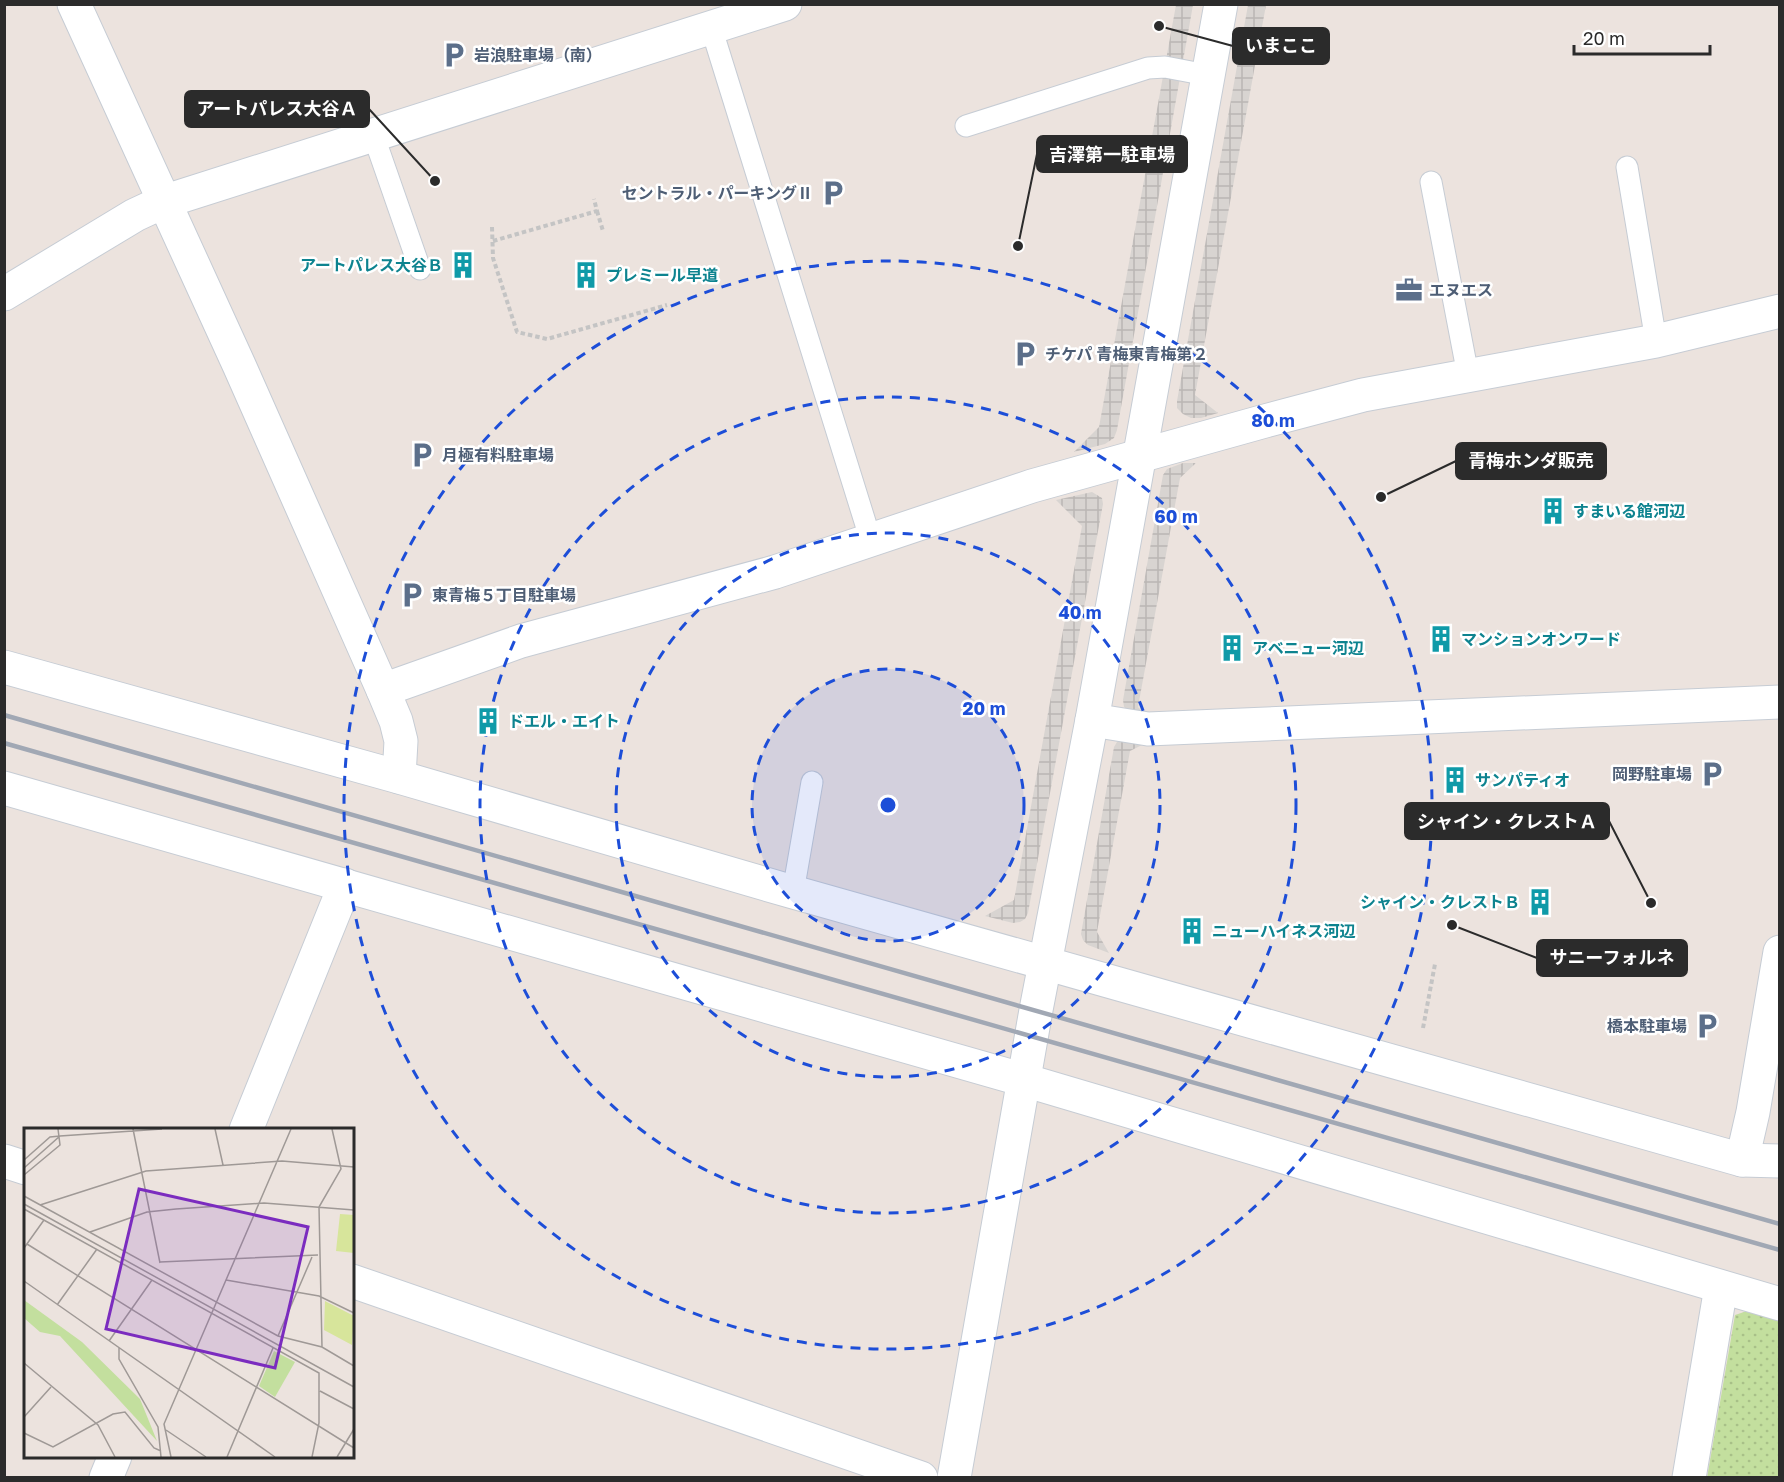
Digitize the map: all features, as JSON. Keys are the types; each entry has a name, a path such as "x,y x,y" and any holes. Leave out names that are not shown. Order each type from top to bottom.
{"street":[{"path":"74,4 239,365 383,690 396,721 401,741 399,777"},
{"path":"4,294 135,214 163,202 785,4"},
{"path":"954,1478 1045,964 1092,720 1221,4"},
{"path":"383,690 521,641 775,572 1032,486 1363,395 1656,341 1779,311"},
{"path":"4,667 399,777 793,892 1742,1161 1779,1161"},
{"path":"1092,720 1148,729 1779,702"},
{"path":"4,788 1024,1080 1779,1304"},
{"path":"247,1128 345,885"},
{"path":"1742,1161 1753,1112 1779,952"},
{"path":"4,1161 24,1167"},
{"path":"354,1282 921,1478"},
{"path":"1689,1478 1721,1287"},
{"path":"106,1478 114,1458"}],"lane":[{"path":"711,27 871,541"},
{"path":"966,126 1148,68 1165,68 1207,75"},
{"path":"373,134 420,270"},
{"path":"1626,167 1656,341"},
{"path":"1431,183 1468,375"},
{"path":"793,892 812,782"}],"path":[{"path":"594,199 603,231"},
{"path":"493,241 597,211"},
{"path":"492,227 493,258 517,332 547,339 667,304"},
{"path":"1416,1068 1435,964"}],"green space":[{"path":"1747,1311 1779,1321 1779,1477 1707,1478 1735,1315"}],"shaded area":[{"path":"1176,5 1193,5 1117,430 1114,438 1105,444 1074,452 1099,427"},
{"path":"1248,5 1266,5 1195,395 1218,413 1201,418 1191,418 1177,408 1177,401"},
{"path":"1183,463 1196,463 1180,478 1138,707 1147,716 1129,711 1124,707 1123,700 1163,475 1167,469"},
{"path":"1092,492 1102,498 1103,504 1028,913 1025,919 1013,923 985,916 1014,900 1082,526 1056,500"},
{"path":"1124,739 1146,743 1130,751 1097,932 1109,953 1088,945 1081,934 1114,747 1117,742"}],"railway":[{"path":"4,715 1780,1224"},
{"path":"4,743 1780,1250"}],"place":[{"name":"いまここ","path":"1159,26"},
{"name":"岩浪駐車場（南）","path":"454,55"},
{"name":"アートパレス大谷Ａ","path":"435,181"},
{"name":"セントラル・パーキングⅡ","path":"833,193"},
{"name":"吉澤第一駐車場","path":"1018,246"},
{"name":"アートパレス大谷Ｂ","path":"463,265"},
{"name":"プレミール早道","path":"586,275"},
{"name":"エヌエス","path":"1409,290"},
{"name":"チケパ 青梅東青梅第２","path":"1025,354"},
{"name":"月極有料駐車場","path":"422,455"},
{"name":"青梅ホンダ販売","path":"1381,497"},
{"name":"すまいる館河辺","path":"1553,511"},
{"name":"東青梅５丁目駐車場","path":"412,595"},
{"name":"マンションオンワード","path":"1441,639"},
{"name":"アベニュー河辺","path":"1232,648"},
{"name":"ドエル・エイト","path":"488,721"},
{"name":"岡野駐車場","path":"1712,774"},
{"name":"サンパティオ","path":"1455,780"},
{"name":"シャイン・クレストＢ","path":"1540,902"},
{"name":"シャイン・クレストＡ","path":"1651,903"},
{"name":"サニーフォルネ","path":"1452,925"},
{"name":"ニューハイネス河辺","path":"1192,931"},
{"name":"橋本駐車場","path":"1707,1026"}]}
